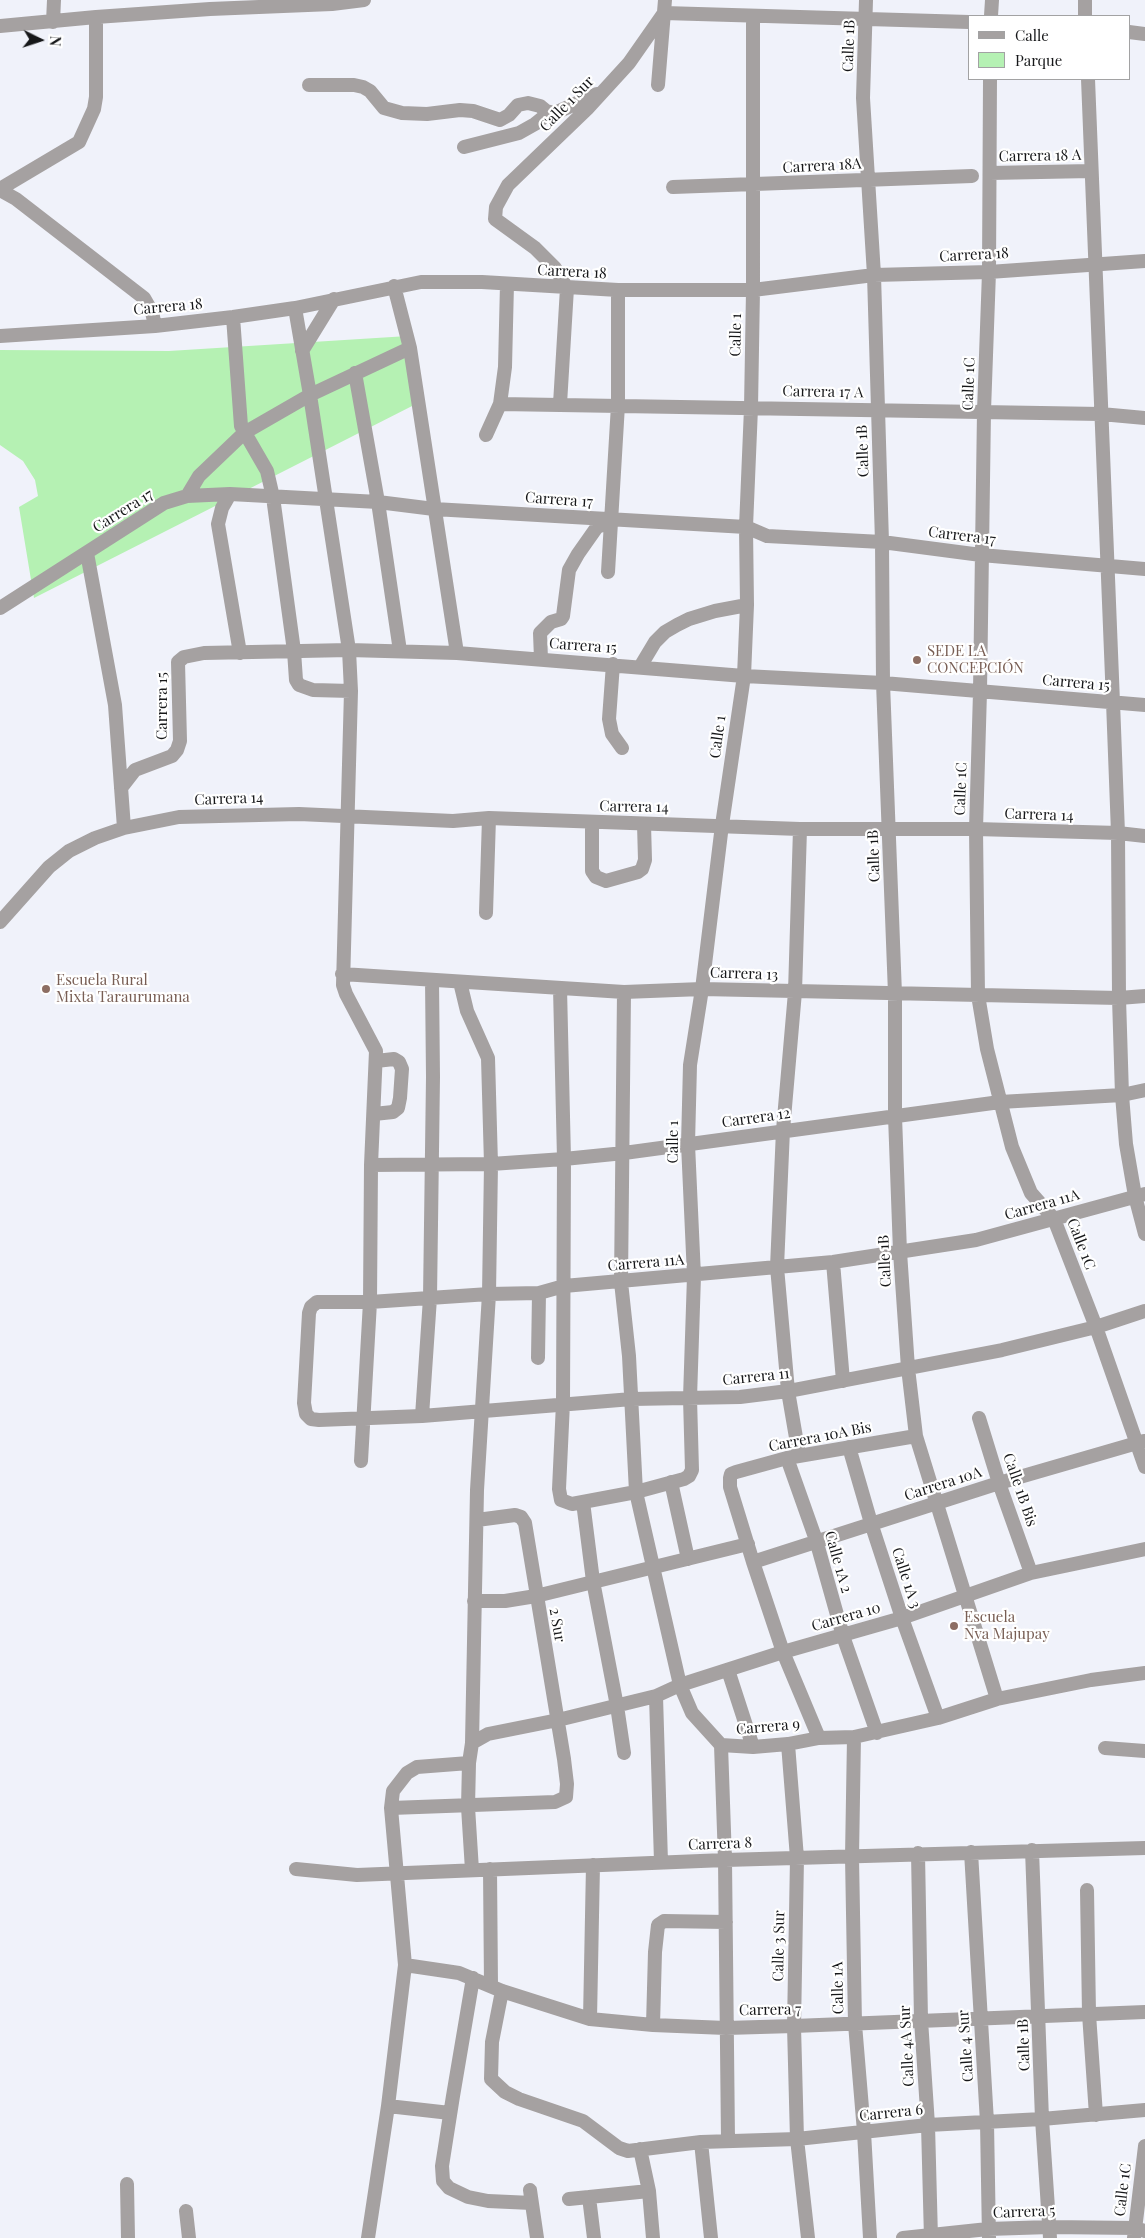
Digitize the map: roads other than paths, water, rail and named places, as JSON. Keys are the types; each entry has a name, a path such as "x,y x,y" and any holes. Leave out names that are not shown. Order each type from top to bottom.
{"street":[{"path":"53,22 54,0"},
{"path":"0,26 210,5 332,4 364,0"},
{"name":"Calle 1B","path":"866,0 863,98 874,275 882,542 883,684 895,994 895,1116 900,1252 908,1368 916,1436 964,1598 997,1699"},
{"path":"991,15 992,0"},
{"path":"1085,0 1085,15"},
{"path":"658,85 665,6 753,17 968,22"},
{"name":"Calle 1 Sur","path":"567,288 555,268 535,248 497,221 494,216 499,198 508,185 554,141 629,63 665,6"},
{"path":"96,17 95,103 79,142 0,190 16,199 144,298 152,312 155,326"},
{"name":"Calle 1","path":"671,1482 689,1476 692,1460 690,1398 694,1276 688,1144 690,1065 744,676 753,290 753,17"},
{"path":"1130,32 1145,34"},
{"name":"Calle 1C","path":"990,80 989,272 984,411 976,829 978,995 987,1049 1012,1147 1031,1193 1054,1218 1141,1442 1145,1467"},
{"path":"1088,80 1090,171 1118,833 1119,998 1122,1095 1126,1144 1140,1195 1145,1234"},
{"path":"309,85 354,85 362,87 370,91 384,108 402,114 473,111 500,120 509,115 518,105 528,103 555,113 600,93"},
{"path":"464,147 519,133 535,124 550,112"},
{"name":"Carrera 18 A","path":"990,173 1090,171"},
{"name":"Carrera 18A","path":"673,187 754,186 869,179 972,176"},
{"name":"Carrera 18","path":"0,336 155,326 233,317 295,308 394,286 421,282 618,290 753,290 874,275 989,272 1094,263 1145,261"},
{"path":"486,435 500,404 505,367 507,284"},
{"path":"394,286 410,348 457,653"},
{"path":"560,404 567,288"},
{"path":"608,572 618,405 618,290"},
{"path":"302,351 334,299"},
{"path":"295,308 349,650 351,690 342,974 346,994 373,1042 376,1061 371,1165 370,1302 361,1461"},
{"path":"233,317 238,407 244,433 267,471 274,496 296,680 299,685 313,690 351,690"},
{"path":"187,496 199,476 244,433 310,395 410,348"},
{"path":"355,373 378,502 400,651"},
{"name":"Carrera 17 A","path":"500,404 984,411 1101,414 1145,418"},
{"path":"230,494 222,508 218,524 240,653"},
{"name":"Carrera 17","path":"0,608 164,503 187,496 230,494 378,502 434,509 612,521 746,527 767,536 882,542 981,555 1145,569"},
{"path":"541,659 540,633 551,622 561,619 563,616 569,570 597,527 612,521"},
{"path":"86,553 115,705 124,828"},
{"path":"640,667 656,642 665,632 677,625 715,611 747,605"},
{"name":"Carrera 15","path":"121,788 135,770 172,756 180,745 178,666 180,659 204,653 349,650 457,653 1145,705"},
{"path":"613,664 609,719 612,734 622,748"},
{"name":"Carrera 14","path":"0,922 57,859 95,838 124,828 179,818 226,814 299,814 453,821 489,818 800,829 976,829 1118,833 1145,836"},
{"path":"486,913 489,818"},
{"path":"592,823 592,872 596,877 606,881 630,875 642,869 645,860 644,824"},
{"name":"Calle 1A 2","path":"800,829 795,992 784,1130 777,1267 793,1456 843,1636 877,1733"},
{"name":"Carrera 13","path":"342,974 624,992 702,989 1119,998 1145,996"},
{"path":"422,1416 430,1298 432,980"},
{"path":"460,982 467,1011 488,1058 491,1164 489,1294 476,1520 472,1743 469,1762 468,1807 472,1870"},
{"path":"560,988 564,1159 564,1403 560,1498 568,1504 583,1502 636,1492 671,1482 688,1559"},
{"path":"624,992 624,1152 621,1282 632,1399 636,1492 680,1685 687,1706 722,1745"},
{"path":"374,1114 393,1112 398,1108 402,1069 400,1062 394,1059 376,1061"},
{"name":"Carrera 12","path":"371,1165 491,1164 564,1159 1000,1102 1122,1095 1145,1090"},
{"name":"Carrera 11A","path":"363,1419 318,1420 311,1419 306,1414 304,1403 308,1323 309,1313 313,1304 539,1293 564,1286 694,1276 833,1262 976,1240 1140,1195"},
{"path":"833,1262 844,1380"},
{"path":"538,1358 539,1293"},
{"name":"Carrera 11","path":"363,1419 632,1399 740,1397 788,1391 1002,1350 1096,1327 1145,1311"},
{"name":"Calle 1B Bis","path":"979,1418 999,1483 1031,1573"},
{"name":"Carrera 10A Bis","path":"748,1544 730,1487 731,1474 793,1456 916,1436"},
{"name":"Carrera 10A","path":"753,1562 816,1540 999,1483 1141,1442"},
{"name":"Calle 1A 3","path":"849,1447 902,1618 938,1718"},
{"path":"583,1502 593,1581 624,1753"},
{"name":"2 Sur","path":"468,1807 560,1802 566,1797 567,1784 558,1720 523,1519 516,1515 476,1520"},
{"path":"474,1601 504,1601 536,1596 748,1544 783,1652 819,1738"},
{"name":"Carrera 10","path":"472,1743 488,1734 558,1720 656,1696 680,1685 783,1652 902,1618 964,1598 1031,1573 1145,1549"},
{"path":"728,1670 753,1747"},
{"name":"Carrera 9","path":"728,2140 722,1745 753,1747 788,1744 819,1738 854,1737 938,1718 997,1699 1091,1680 1145,1673"},
{"path":"656,1696 661,1862"},
{"name":"Calle 1A","path":"854,1737 852,1857 855,2024 870,2238"},
{"name":"Calle 3 Sur","path":"788,1744 797,1858 794,2026 797,2138 808,2238"},
{"path":"1105,1748 1145,1751"},
{"path":"368,2238 388,2106 405,1965 391,1808 393,1791 412,1769 469,1762"},
{"path":"391,1808 468,1807"},
{"name":"Carrera 8","path":"296,1870 357,1875 918,1853 1145,1848"},
{"name":"Calle 1B","path":"1032,1850 1042,2119 1050,2233"},
{"name":"Calle 4 Sur","path":"971,1852 987,2122 989,2234"},
{"name":"Calle 4A Sur","path":"918,1853 921,2020 928,2125 931,2237"},
{"path":"590,2019 593,1865"},
{"name":"Carrera 6","path":"490,1869 497,1988 491,2079 496,2086 519,2099 583,2121 619,2148 628,2151 701,2142 797,2138 928,2125 1042,2119 1145,2110"},
{"path":"1087,1890 1089,2014 1096,2115"},
{"path":"653,2024 655,1952 658,1925 664,1922 726,1922"},
{"name":"Carrera 7","path":"405,1965 449,1970 590,2019 653,2024 726,2028 1145,2012"},
{"path":"473,1978 442,2166 443,2180 448,2188 468,2198 488,2202 531,2196 538,2238"},
{"path":"388,2106 450,2113"},
{"path":"701,2142 710,2238"},
{"name":"Calle 1C","path":"1138,2232 1145,2146"},
{"path":"640,2149 649,2191 653,2238"},
{"path":"127,2184 128,2238"},
{"path":"569,2199 649,2191"},
{"path":"589,2197 594,2238"},
{"path":"186,2211 189,2238"},
{"name":"Carrera 5","path":"903,2238 989,2234 1138,2232"}],"place":[{"name":"SEDE LA CONCEPCIÓN","path":"917,660"},
{"name":"Escuela Rural Mixta Taraurumana","path":"46,989"},
{"name":"Escuela Nva Majupay","path":"954,1626"}]}
